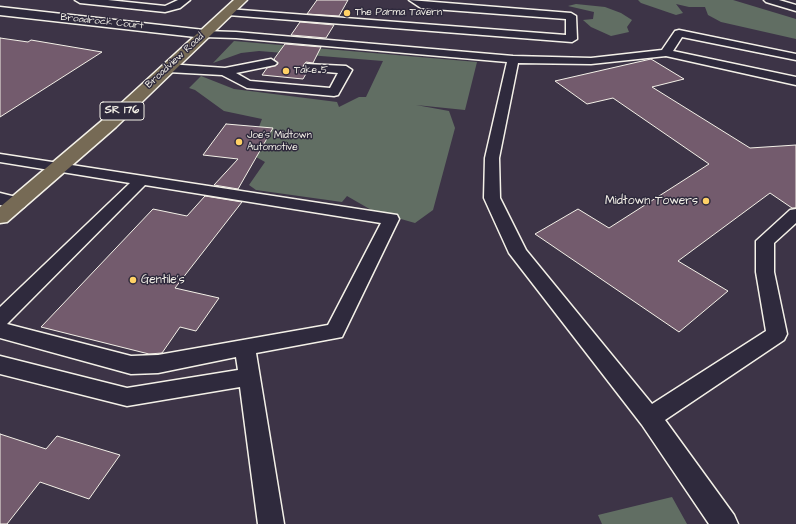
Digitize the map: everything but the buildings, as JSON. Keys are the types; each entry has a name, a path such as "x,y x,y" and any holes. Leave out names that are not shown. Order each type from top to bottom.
{"main road":[{"name":"Broadview Road","path":"0,217 9,201 58,168 241,0"}],"street":[{"name":"Broadrock Court","path":"0,11 204,34"}],"lane":[{"path":"80,0 165,9 176,6 185,0"},
{"path":"769,0 796,8"},
{"path":"228,12 416,13 571,16 572,39 416,13"},
{"path":"666,53 679,33 796,57"},
{"path":"204,34 236,35 513,59 591,61 666,53 796,81"},
{"path":"513,59 492,158 492,198 518,253 650,418 726,524"},
{"path":"168,68 226,72 271,63"},
{"path":"226,72 247,84 334,92 346,70 310,67"},
{"path":"0,158 391,219 335,332 245,347 158,364 132,365 0,330"},
{"path":"0,319 142,180"},
{"path":"650,418 777,334 766,272 765,241 796,214"},
{"path":"245,347 271,524"},
{"path":"0,365 127,397 249,377"}],"green space":[{"path":"638,0 733,0 796,19 796,39 721,22 708,15 705,7 689,7 676,4 683,13 676,15 641,3"},
{"path":"576,4 605,7 621,13 632,20 627,27 629,32 611,36 591,27 583,20 593,19 594,12 568,6"},
{"path":"234,41 477,62 465,110 416,105 449,111 455,128 433,210 415,223 373,211 347,196 342,202 256,190 249,185 265,162 249,153 262,119 224,111 195,90 189,88 201,76 234,89 337,102 339,107 359,97 366,97 383,61 259,51 241,53 213,63"},
{"path":"672,497 687,524 602,524 598,515"}],"place":[{"name":"The Parma Tavern","path":"347,13"},
{"name":"Take 5","path":"286,71"},
{"name":"Joe's Midtown Automotive","path":"239,142"},
{"name":"Midtown Towers","path":"706,201"},
{"name":"Gentile's","path":"133,280"}]}
